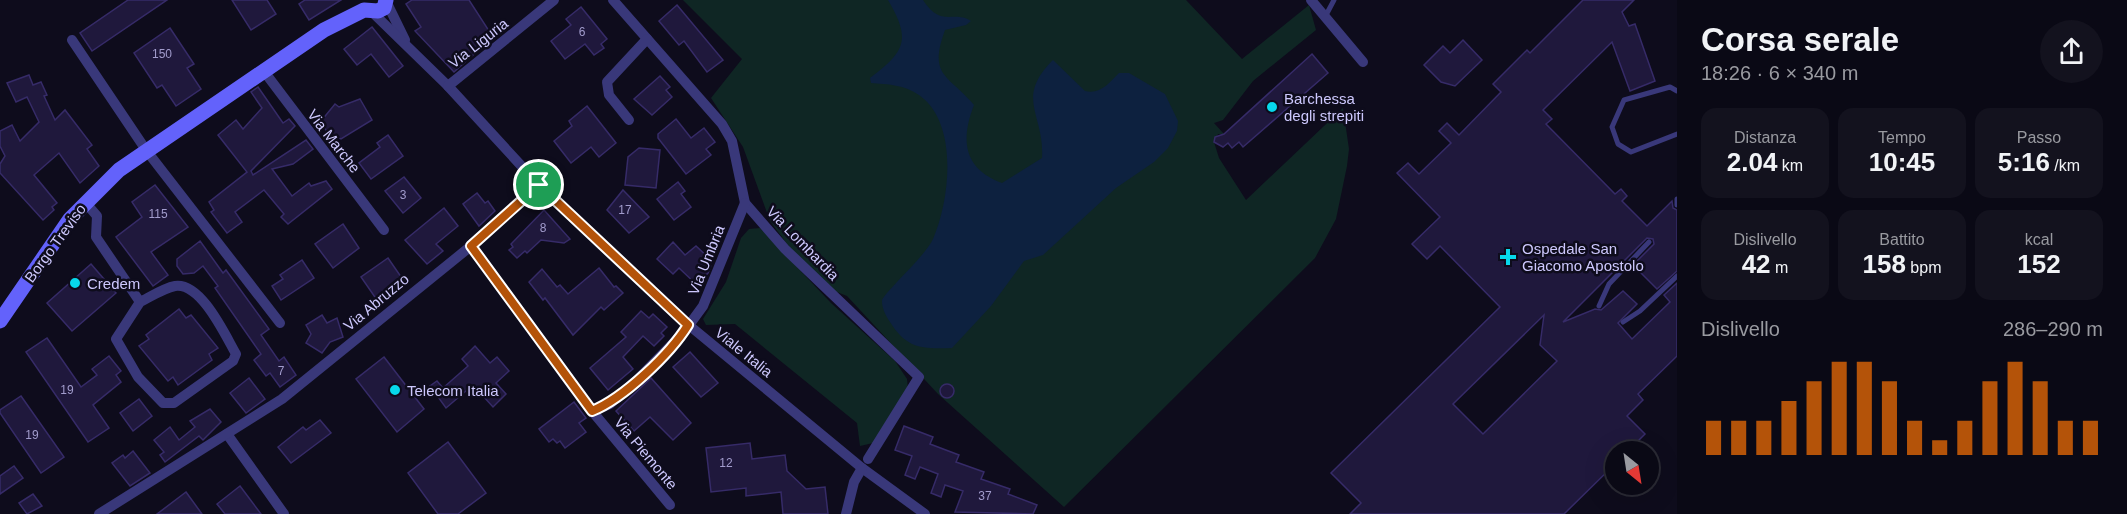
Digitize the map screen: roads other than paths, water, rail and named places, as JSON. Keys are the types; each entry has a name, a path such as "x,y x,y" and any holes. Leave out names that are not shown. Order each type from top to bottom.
{"street":[{"name":"Via Liguria","path":"448,86 554,0"},
{"name":"Via Lombardia","path":"613,0 722,124 732,141 745,202 785,249 919,377 865,464"},
{"path":"1311,0 1363,62"},
{"name":"Viale Italia","path":"386,1 406,43"},
{"name":"Borgo Treviso","path":"2,315 58,235 85,202 147,150 333,25 368,7 381,10 386,1"},
{"name":"Viale Italia","path":"368,7 385,28 406,43 448,86 539,185 688,325 926,514"},
{"path":"629,120 609,95 608,82 647,39"},
{"path":"72,40 147,150 280,323"},
{"name":"Via Marche","path":"263,70 384,230"},
{"name":"Via Abruzzo","path":"99,514 290,393 471,246 539,185"},
{"path":"85,202 97,216 96,237 140,302"},
{"name":"Via Umbria","path":"592,411 610,404 666,352 703,306 745,202"},
{"name":"Via Piemonte","path":"471,246 592,411 670,505"},
{"path":"174,286 186,287 210,308 236,354 233,361 204,384 174,403 163,403 138,377 116,339 140,302 174,286"},
{"path":"227,434 284,514"},
{"path":"846,514 854,482 865,464"}],"lane":[{"path":"1325,17 1334,0"},
{"path":"1677,91 1670,87 1624,100 1612,127 1618,144 1631,152 1677,134"},
{"path":"1677,199 1677,206"},
{"path":"1599,306 1609,284 1649,242"},
{"path":"1623,322 1646,306 1677,276"}],"water":[{"path":"888,0 923,0 936,14 971,21 966,25 945,30 940,45 940,66 943,74 974,105 967,130 967,142 973,162 989,177 1002,183 1042,158 1042,143 1033,97 1041,74 1053,60 1085,91 1090,92 1100,90 1119,73 1129,73 1165,94 1178,121 1177,131 1168,148 1154,162 1116,188 1043,255 1024,261 991,306 952,348 916,346 909,342 896,331 883,307 884,297 929,247 939,223 947,184 945,143 940,124 932,108 919,95 908,89 871,83 870,78 891,60 901,44 900,25"}],"place":[{"name":"Barchessa degli strepiti","path":"1272,107"},
{"name":"Ospedale San Giacomo Apostolo","path":"1508,257"},
{"name":"Credem","path":"75,283"},
{"name":"Telecom Italia","path":"395,390"}]}
